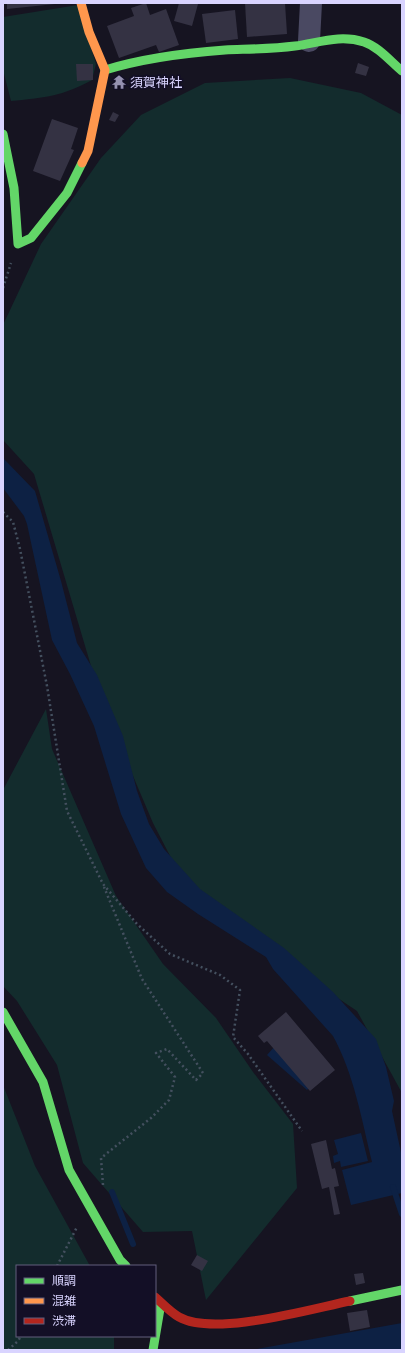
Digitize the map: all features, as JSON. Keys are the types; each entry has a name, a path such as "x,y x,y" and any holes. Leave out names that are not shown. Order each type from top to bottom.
{"street":[{"path":"3,134 14,188 18,244 31,238 67,193 88,151 105,70 89,32 81,3"},
{"path":"309,41 311,3"},
{"path":"105,70 131,61 185,54 296,46 309,41 342,38 371,45 402,71"},
{"path":"3,1012 43,1082 69,1170 120,1260 125,1265"},
{"path":"158,1300 179,1317 207,1325 239,1323 402,1290"},
{"path":"156,1325 158,1300"},
{"path":"154,1350 155,1337"}],"path":[{"path":"3,288 18,244"},
{"path":"3,512 12,522 20,549 47,686 67,811 103,884 142,979 203,1073 196,1080 167,1049 156,1053 175,1077 170,1100 101,1158 103,1188"},
{"path":"103,884 137,924 170,954 220,975 240,990 233,1037 248,1054 302,1131"},
{"path":"58,1265 88,1204"},
{"path":"8,1350 20,1337"}],"green space":[{"path":"78,5 96,64 92,80 72,90 62,93 11,101 3,70 3,17"},
{"path":"290,78 361,93 402,115 402,1093 357,1011 194,902 153,823 102,703 34,474 3,440 3,325 41,244 101,158 141,115 205,83"},
{"path":"46,709 52,749 116,896 163,964 216,1018 253,1072 293,1124 297,1188 206,1300 192,1231 143,1232 83,1163 57,1065 17,1001 3,986 3,790"},
{"path":"3,1085 35,1166 89,1265 16,1265 16,1337 114,1337 114,1350 3,1350"}],"water":[{"path":"3,458 35,491 77,643 97,675 123,736 137,791 149,824 164,849 200,889 284,948 333,992 376,1039 386,1067 394,1101 392,1111 402,1157 402,1193 351,1205 342,1170 372,1162 352,1082 347,1066 333,1036 273,969 266,957 198,914 167,892 146,868 121,814 94,726 70,674 52,640 27,524 24,516 3,488"},
{"path":"285,1035 324,1071 307,1090 267,1055"},
{"path":"361,1133 368,1161 341,1167 340,1161 334,1163 333,1156 338,1154 334,1140"},
{"path":"402,1323 402,1350 251,1350"}],"building":[{"path":"7,3 55,3 55,4 7,9"},
{"path":"146,3 150,15 166,9 179,45 159,52 156,45 119,58 107,26 134,16 131,8"},
{"path":"179,3 198,4 192,26 174,21"},
{"path":"245,3 285,3 287,34 247,37"},
{"path":"235,10 238,39 206,43 202,14"},
{"path":"358,63 369,67 366,76 355,73"},
{"path":"76,64 93,64 93,80 77,81"},
{"path":"113,112 119,115 115,122 109,120"},
{"path":"52,119 78,128 71,149 74,150 60,181 33,171"},
{"path":"286,1012 335,1070 310,1091 267,1041 264,1043 258,1036"},
{"path":"326,1140 332,1169 335,1168 339,1186 334,1187 340,1214 334,1215 329,1187 322,1189 311,1144"},
{"path":"197,1255 208,1261 202,1271 191,1265"},
{"path":"363,1273 365,1283 356,1285 354,1274"},
{"path":"367,1310 370,1327 350,1331 347,1313"}],"waterway":[{"path":"393,1187 402,1214"},
{"path":"112,1192 133,1244"}],"traffic: fast":[{"path":"105,70 134,62 179,54 286,47 329,40 346,39 364,42 375,47 402,71"},
{"path":"3,134 14,188 18,244 31,238 67,193 82,163"},
{"path":"3,1012 43,1082 69,1170 120,1260 125,1265"},
{"path":"350,1301 402,1290"},
{"path":"156,1332 161,1303"},
{"path":"153,1350 155,1337"}],"traffic: slow":[{"path":"81,3 89,32 105,70 88,151 82,163"}],"traffic: jam":[{"path":"156,1298 179,1317 195,1322 215,1324 263,1320 350,1301"}],"place":[{"name":"須賀神社","path":"119,82"}]}
